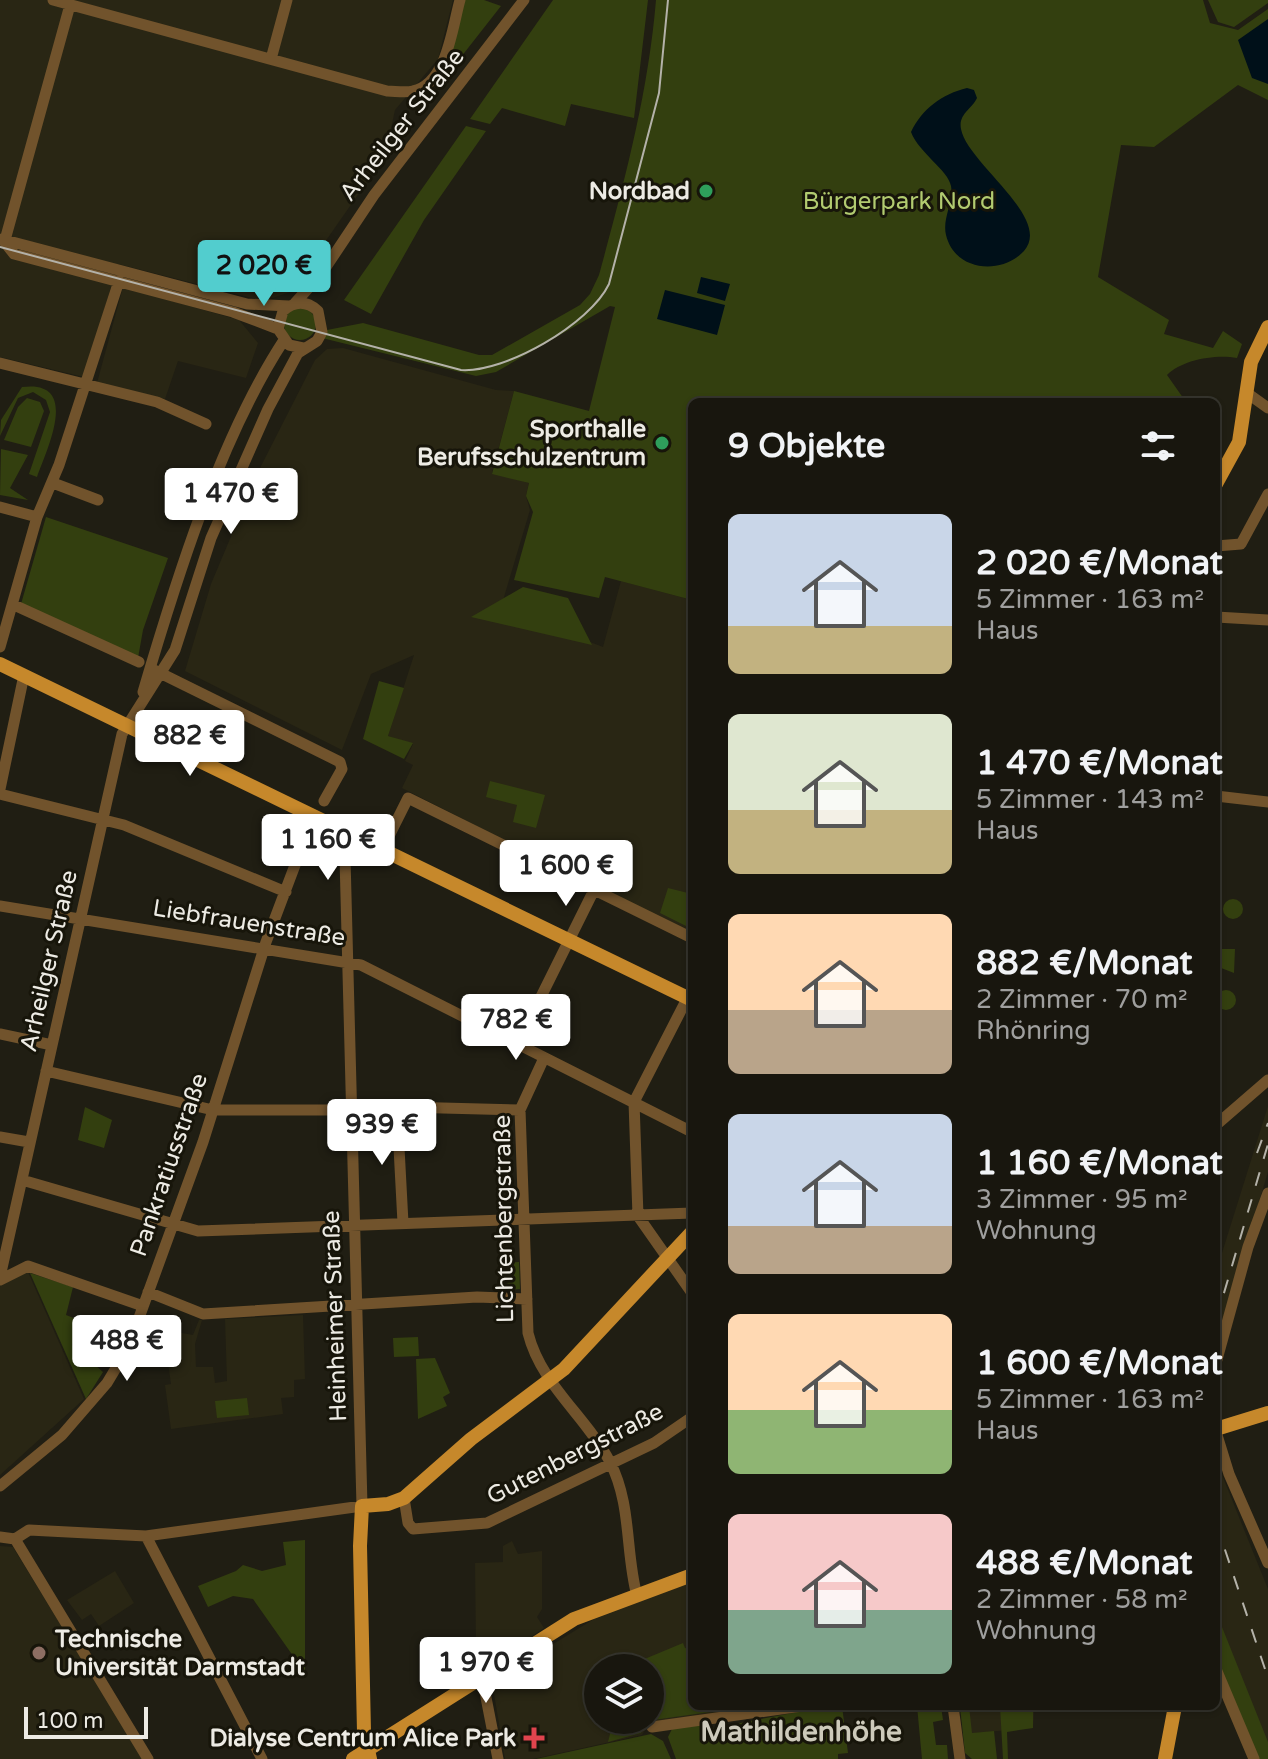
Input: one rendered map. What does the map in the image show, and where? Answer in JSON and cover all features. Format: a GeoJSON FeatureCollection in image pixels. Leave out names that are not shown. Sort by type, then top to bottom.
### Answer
{"type":"FeatureCollection","features":[{"type":"Feature","properties":{"kind":"main road"},"geometry":{"type":"LineString","coordinates":[[1220,477],[1239,442],[1255,351],[1268,327]]}},
{"type":"Feature","properties":{"kind":"main road"},"geometry":{"type":"LineString","coordinates":[[0,664],[571,942],[688,995]]}},
{"type":"Feature","properties":{"kind":"main road"},"geometry":{"type":"LineString","coordinates":[[270,796],[273,804],[324,829]]}},
{"type":"Feature","properties":{"kind":"main road"},"geometry":{"type":"LineString","coordinates":[[362,1506],[388,1504],[404,1498],[471,1439],[549,1381],[587,1348],[688,1229]]}},
{"type":"Feature","properties":{"kind":"main road"},"geometry":{"type":"LineString","coordinates":[[666,1257],[688,1236]]}},
{"type":"Feature","properties":{"kind":"main road"},"geometry":{"type":"LineString","coordinates":[[1220,1430],[1268,1413]]}},
{"type":"Feature","properties":{"kind":"main road","name":"Heinheimer Straße"},"geometry":{"type":"LineString","coordinates":[[362,1506],[360,1546],[369,1754]]}},
{"type":"Feature","properties":{"kind":"main road"},"geometry":{"type":"LineString","coordinates":[[353,1759],[387,1745],[587,1615],[688,1577]]}},
{"type":"Feature","properties":{"kind":"main road"},"geometry":{"type":"LineString","coordinates":[[1167,1755],[1174,1710]]}},
{"type":"Feature","properties":{"kind":"street"},"geometry":{"type":"LineString","coordinates":[[53,0],[387,91],[414,91],[434,78],[460,0]]}},
{"type":"Feature","properties":{"kind":"street"},"geometry":{"type":"LineString","coordinates":[[271,59],[287,0]]}},
{"type":"Feature","properties":{"kind":"street","name":"Arheilger Straße"},"geometry":{"type":"LineString","coordinates":[[278,329],[280,316],[318,278],[374,195],[519,1]]}},
{"type":"Feature","properties":{"kind":"street"},"geometry":{"type":"LineString","coordinates":[[70,5],[2,239],[6,247],[14,254],[233,312],[278,329],[284,340],[303,348]]}},
{"type":"Feature","properties":{"kind":"street"},"geometry":{"type":"LineString","coordinates":[[2,239],[247,304],[313,307]]}},
{"type":"Feature","properties":{"kind":"street","name":"Arheilger Straße"},"geometry":{"type":"LineString","coordinates":[[150,668],[175,650],[189,598],[230,493],[268,409],[303,348],[317,341],[322,332],[321,316],[313,307],[318,278]]}},
{"type":"Feature","properties":{"kind":"street"},"geometry":{"type":"LineString","coordinates":[[0,647],[37,517],[53,483],[119,281]]}},
{"type":"Feature","properties":{"kind":"street","name":"Arheilger Straße"},"geometry":{"type":"LineString","coordinates":[[0,1279],[78,919],[84,913],[103,819],[127,726],[139,704],[173,591],[215,485],[250,404],[284,340]]}},
{"type":"Feature","properties":{"kind":"street"},"geometry":{"type":"LineString","coordinates":[[0,363],[157,402],[206,424]]}},
{"type":"Feature","properties":{"kind":"street"},"geometry":{"type":"LineString","coordinates":[[1247,393],[1268,408]]}},
{"type":"Feature","properties":{"kind":"street"},"geometry":{"type":"LineString","coordinates":[[53,483],[98,500]]}},
{"type":"Feature","properties":{"kind":"street"},"geometry":{"type":"LineString","coordinates":[[1220,546],[1241,544],[1268,494]]}},
{"type":"Feature","properties":{"kind":"street"},"geometry":{"type":"LineString","coordinates":[[0,507],[37,517]]}},
{"type":"Feature","properties":{"kind":"street"},"geometry":{"type":"LineString","coordinates":[[14,605],[340,762],[342,768],[324,801]]}},
{"type":"Feature","properties":{"kind":"street"},"geometry":{"type":"LineString","coordinates":[[1220,617],[1268,620]]}},
{"type":"Feature","properties":{"kind":"street"},"geometry":{"type":"LineString","coordinates":[[24,675],[0,792],[103,819],[286,892]]}},
{"type":"Feature","properties":{"kind":"street"},"geometry":{"type":"LineString","coordinates":[[1220,796],[1268,802]]}},
{"type":"Feature","properties":{"kind":"street"},"geometry":{"type":"LineString","coordinates":[[382,850],[408,798],[688,936]]}},
{"type":"Feature","properties":{"kind":"street"},"geometry":{"type":"LineString","coordinates":[[324,829],[336,836],[345,852]]}},
{"type":"Feature","properties":{"kind":"street","name":"Pankratiusstraße"},"geometry":{"type":"LineString","coordinates":[[0,1486],[62,1435],[107,1383],[128,1348],[213,1110],[265,946],[306,836],[324,829]]}},
{"type":"Feature","properties":{"kind":"street","name":"Heinheimer Straße"},"geometry":{"type":"LineString","coordinates":[[348,834],[345,852],[351,1110],[359,1224],[356,1307],[362,1506]]}},
{"type":"Feature","properties":{"kind":"street"},"geometry":{"type":"LineString","coordinates":[[518,1043],[571,942],[595,888]]}},
{"type":"Feature","properties":{"kind":"street","name":"Liebfrauenstraße"},"geometry":{"type":"LineString","coordinates":[[0,906],[348,961],[688,1130]]}},
{"type":"Feature","properties":{"kind":"street"},"geometry":{"type":"LineString","coordinates":[[688,1002],[634,1102],[638,1216],[688,1287]]}},
{"type":"Feature","properties":{"kind":"street"},"geometry":{"type":"LineString","coordinates":[[0,1034],[52,1045]]}},
{"type":"Feature","properties":{"kind":"street","name":"Lichtenbergstraße"},"geometry":{"type":"LineString","coordinates":[[544,1058],[520,1110],[527,1299],[532,1347],[549,1381],[581,1417],[611,1463],[628,1519],[637,1596]]}},
{"type":"Feature","properties":{"kind":"street"},"geometry":{"type":"LineString","coordinates":[[46,1071],[213,1110],[397,1110],[404,1107],[520,1110]]}},
{"type":"Feature","properties":{"kind":"street"},"geometry":{"type":"LineString","coordinates":[[1220,1122],[1268,1080]]}},
{"type":"Feature","properties":{"kind":"street"},"geometry":{"type":"LineString","coordinates":[[397,1110],[403,1223]]}},
{"type":"Feature","properties":{"kind":"street"},"geometry":{"type":"LineString","coordinates":[[0,1137],[29,1142]]}},
{"type":"Feature","properties":{"kind":"street"},"geometry":{"type":"LineString","coordinates":[[22,1180],[198,1231],[688,1213]]}},
{"type":"Feature","properties":{"kind":"street"},"geometry":{"type":"LineString","coordinates":[[1220,1348],[1248,1247],[1268,1193]]}},
{"type":"Feature","properties":{"kind":"street"},"geometry":{"type":"LineString","coordinates":[[0,1279],[28,1266],[143,1306]]}},
{"type":"Feature","properties":{"kind":"street"},"geometry":{"type":"LineString","coordinates":[[148,1292],[203,1314],[356,1307],[477,1297],[527,1299]]}},
{"type":"Feature","properties":{"kind":"street","name":"Gutenbergstraße"},"geometry":{"type":"LineString","coordinates":[[404,1498],[408,1523],[413,1529],[472,1527],[487,1523],[654,1443],[688,1420]]}},
{"type":"Feature","properties":{"kind":"street"},"geometry":{"type":"LineString","coordinates":[[1220,1444],[1229,1474],[1268,1563]]}},
{"type":"Feature","properties":{"kind":"street"},"geometry":{"type":"LineString","coordinates":[[0,1537],[15,1539],[29,1530],[146,1536],[362,1506]]}},
{"type":"Feature","properties":{"kind":"street"},"geometry":{"type":"LineString","coordinates":[[146,1536],[262,1759]]}},
{"type":"Feature","properties":{"kind":"street"},"geometry":{"type":"LineString","coordinates":[[15,1539],[148,1759]]}},
{"type":"Feature","properties":{"kind":"street"},"geometry":{"type":"LineString","coordinates":[[1220,1678],[1254,1759]]}},
{"type":"Feature","properties":{"kind":"street"},"geometry":{"type":"LineString","coordinates":[[483,1680],[498,1759]]}},
{"type":"Feature","properties":{"kind":"street"},"geometry":{"type":"LineString","coordinates":[[664,1725],[773,1710]]}},
{"type":"Feature","properties":{"kind":"street"},"geometry":{"type":"LineString","coordinates":[[954,1710],[960,1759]]}},
{"type":"Feature","properties":{"kind":"shaded area"},"geometry":{"type":"Polygon","coordinates":[[[0,0],[453,0],[438,59],[395,110],[385,156],[290,292],[264,301],[118,264],[84,377],[0,357],[0,0]]]}},
{"type":"Feature","properties":{"kind":"shaded area"},"geometry":{"type":"Polygon","coordinates":[[[1268,19],[1268,84],[1252,78],[1238,40],[1268,19]]]}},
{"type":"Feature","properties":{"kind":"shaded area"},"geometry":{"type":"Polygon","coordinates":[[[967,88],[974,90],[977,98],[962,119],[961,129],[967,143],[1006,190],[1027,223],[1030,238],[1024,251],[1004,264],[980,266],[969,263],[951,247],[945,229],[951,198],[949,180],[911,132],[921,116],[934,104],[949,94],[967,88]]]}},
{"type":"Feature","properties":{"kind":"shaded area"},"geometry":{"type":"Polygon","coordinates":[[[701,277],[730,284],[725,301],[697,293],[701,277]]]}},
{"type":"Feature","properties":{"kind":"shaded area"},"geometry":{"type":"Polygon","coordinates":[[[123,287],[239,320],[258,343],[246,378],[178,361],[165,399],[97,383],[123,287]]]}},
{"type":"Feature","properties":{"kind":"shaded area"},"geometry":{"type":"Polygon","coordinates":[[[665,290],[725,305],[717,335],[657,319],[665,290]]]}},
{"type":"Feature","properties":{"kind":"shaded area"},"geometry":{"type":"Polygon","coordinates":[[[343,348],[496,390],[514,391],[492,473],[529,483],[526,496],[530,510],[501,607],[603,647],[621,581],[688,599],[688,933],[402,788],[413,765],[405,761],[413,744],[388,736],[414,655],[371,674],[342,750],[185,671],[211,584],[259,470],[315,360],[327,349],[343,348]]]}},
{"type":"Feature","properties":{"kind":"shaded area"},"geometry":{"type":"Polygon","coordinates":[[[1268,1106],[1268,1172],[1220,1332],[1220,1259],[1268,1106]]]}},
{"type":"Feature","properties":{"kind":"shaded area"},"geometry":{"type":"Polygon","coordinates":[[[28,1272],[84,1399],[0,1475],[0,1284],[28,1272]]]}},
{"type":"Feature","properties":{"kind":"shaded area"},"geometry":{"type":"Polygon","coordinates":[[[303,1315],[305,1379],[294,1380],[294,1397],[281,1398],[283,1414],[171,1429],[165,1385],[171,1384],[167,1356],[171,1331],[193,1335],[199,1320],[202,1320],[195,1344],[196,1367],[213,1367],[215,1383],[227,1381],[225,1319],[303,1315]]]}},
{"type":"Feature","properties":{"kind":"shaded area"},"geometry":{"type":"Polygon","coordinates":[[[1220,1470],[1268,1589],[1268,1748],[1220,1630],[1220,1470]]]}},
{"type":"Feature","properties":{"kind":"shaded area"},"geometry":{"type":"Polygon","coordinates":[[[512,1541],[518,1554],[542,1551],[542,1609],[537,1617],[544,1628],[502,1657],[492,1641],[476,1650],[475,1563],[503,1562],[503,1546],[512,1541]]]}},
{"type":"Feature","properties":{"kind":"shaded area","name":"Technische Universität Darmstadt"},"geometry":{"type":"Polygon","coordinates":[[[0,1546],[13,1547],[143,1759],[0,1759],[0,1546]]]}},
{"type":"Feature","properties":{"kind":"shaded area"},"geometry":{"type":"Polygon","coordinates":[[[115,1571],[134,1603],[99,1626],[91,1614],[82,1620],[67,1600],[115,1571]]]}},
{"type":"Feature","properties":{"kind":"shaded area"},"geometry":{"type":"Polygon","coordinates":[[[688,1584],[688,1710],[747,1710],[664,1723],[664,1654],[584,1654],[584,1734],[642,1735],[533,1759],[505,1759],[493,1688],[498,1678],[594,1619],[688,1584]]]}},
{"type":"Feature","properties":{"kind":"shaded area"},"geometry":{"type":"Polygon","coordinates":[[[960,1710],[1038,1710],[1034,1711],[1033,1728],[964,1734],[960,1710]]]}},
{"type":"Feature","properties":{"kind":"green space"},"geometry":{"type":"Polygon","coordinates":[[[465,0],[484,0],[501,6],[443,80],[465,0]]]}},
{"type":"Feature","properties":{"kind":"green space"},"geometry":{"type":"Polygon","coordinates":[[[553,0],[648,0],[634,118],[571,104],[565,126],[502,108],[490,124],[470,119],[553,0]]]}},
{"type":"Feature","properties":{"kind":"green space","name":"Bürgerpark Nord"},"geometry":{"type":"Polygon","coordinates":[[[656,0],[1203,0],[1210,23],[1238,30],[1268,9],[1268,100],[1238,85],[1154,147],[1121,145],[1098,277],[1169,320],[1164,334],[1213,348],[1223,331],[1242,344],[1237,358],[1199,359],[1173,370],[1167,375],[1183,398],[688,398],[688,599],[605,577],[599,598],[514,580],[533,512],[526,496],[529,483],[492,474],[514,391],[589,411],[615,307],[610,306],[496,372],[476,376],[322,338],[327,330],[363,323],[479,355],[492,355],[580,305],[590,294],[599,275],[626,173],[656,0]]]}},
{"type":"Feature","properties":{"kind":"green space"},"geometry":{"type":"Polygon","coordinates":[[[1208,0],[1268,0],[1268,3],[1234,27],[1218,22],[1208,0]]]}},
{"type":"Feature","properties":{"kind":"green space"},"geometry":{"type":"Polygon","coordinates":[[[466,126],[486,131],[424,220],[371,314],[344,300],[466,126]]]}},
{"type":"Feature","properties":{"kind":"green space"},"geometry":{"type":"Polygon","coordinates":[[[300,308],[311,313],[316,324],[311,335],[300,340],[289,335],[284,324],[289,313],[300,308]]]}},
{"type":"Feature","properties":{"kind":"green space"},"geometry":{"type":"Polygon","coordinates":[[[22,387],[40,388],[51,394],[55,405],[52,435],[37,477],[29,474],[50,412],[46,400],[33,392],[18,398],[0,436],[1,420],[22,387]]]}},
{"type":"Feature","properties":{"kind":"green space"},"geometry":{"type":"Polygon","coordinates":[[[27,398],[40,402],[44,411],[31,447],[4,440],[18,407],[27,398]]]}},
{"type":"Feature","properties":{"kind":"green space"},"geometry":{"type":"Polygon","coordinates":[[[1,449],[28,455],[10,488],[28,500],[0,495],[1,449]]]}},
{"type":"Feature","properties":{"kind":"green space"},"geometry":{"type":"Polygon","coordinates":[[[46,517],[168,558],[143,630],[138,658],[21,604],[46,517]]]}},
{"type":"Feature","properties":{"kind":"green space"},"geometry":{"type":"Polygon","coordinates":[[[523,587],[568,598],[592,645],[471,617],[523,587]]]}},
{"type":"Feature","properties":{"kind":"green space"},"geometry":{"type":"Polygon","coordinates":[[[379,681],[404,688],[388,736],[413,743],[404,759],[363,739],[379,681]]]}},
{"type":"Feature","properties":{"kind":"green space"},"geometry":{"type":"Polygon","coordinates":[[[490,781],[545,795],[536,828],[513,822],[517,805],[486,797],[490,781]]]}},
{"type":"Feature","properties":{"kind":"green space"},"geometry":{"type":"Polygon","coordinates":[[[668,888],[688,893],[688,927],[660,913],[668,888]]]}},
{"type":"Feature","properties":{"kind":"green space"},"geometry":{"type":"Polygon","coordinates":[[[1233,899],[1240,902],[1243,909],[1240,916],[1233,919],[1226,916],[1223,909],[1226,902],[1233,899]]]}},
{"type":"Feature","properties":{"kind":"green space"},"geometry":{"type":"Polygon","coordinates":[[[1220,949],[1235,949],[1234,973],[1220,968],[1220,949]]]}},
{"type":"Feature","properties":{"kind":"green space"},"geometry":{"type":"Polygon","coordinates":[[[1226,990],[1235,996],[1233,1007],[1226,1010],[1220,1008],[1220,992],[1226,990]]]}},
{"type":"Feature","properties":{"kind":"green space"},"geometry":{"type":"Polygon","coordinates":[[[85,1107],[112,1120],[104,1148],[78,1140],[85,1107]]]}},
{"type":"Feature","properties":{"kind":"green space"},"geometry":{"type":"Polygon","coordinates":[[[519,1262],[520,1289],[508,1290],[506,1263],[519,1262]]]}},
{"type":"Feature","properties":{"kind":"green space"},"geometry":{"type":"Polygon","coordinates":[[[30,1273],[73,1287],[66,1315],[84,1322],[72,1345],[103,1372],[86,1399],[30,1273]]]}},
{"type":"Feature","properties":{"kind":"green space"},"geometry":{"type":"Polygon","coordinates":[[[418,1337],[419,1356],[394,1357],[393,1338],[418,1337]]]}},
{"type":"Feature","properties":{"kind":"green space"},"geometry":{"type":"Polygon","coordinates":[[[435,1358],[450,1393],[443,1397],[447,1406],[418,1419],[416,1359],[435,1358]]]}},
{"type":"Feature","properties":{"kind":"green space"},"geometry":{"type":"Polygon","coordinates":[[[247,1398],[249,1415],[217,1418],[215,1401],[247,1398]]]}},
{"type":"Feature","properties":{"kind":"green space"},"geometry":{"type":"Polygon","coordinates":[[[305,1540],[303,1670],[253,1599],[233,1596],[208,1607],[198,1586],[236,1571],[243,1565],[262,1571],[286,1565],[283,1542],[305,1540]]]}},
{"type":"Feature","properties":{"kind":"green space"},"geometry":{"type":"Polygon","coordinates":[[[1220,1622],[1268,1742],[1268,1759],[1254,1759],[1220,1678],[1220,1622]]]}},
{"type":"Feature","properties":{"kind":"green space"},"geometry":{"type":"Polygon","coordinates":[[[683,1643],[688,1648],[688,1710],[710,1712],[664,1718],[664,1654],[657,1654],[683,1643]]]}},
{"type":"Feature","properties":{"kind":"green space"},"geometry":{"type":"Polygon","coordinates":[[[808,1710],[843,1710],[848,1753],[838,1754],[838,1759],[676,1759],[668,1737],[672,1729],[708,1722],[709,1729],[808,1710]]]}},
{"type":"Feature","properties":{"kind":"green space"},"geometry":{"type":"Polygon","coordinates":[[[917,1710],[942,1710],[943,1720],[933,1722],[936,1745],[947,1745],[948,1759],[922,1759],[917,1710]]]}},
{"type":"Feature","properties":{"kind":"green space"},"geometry":{"type":"Polygon","coordinates":[[[960,1710],[969,1710],[972,1733],[994,1731],[997,1759],[972,1759],[965,1753],[960,1710]]]}},
{"type":"Feature","properties":{"kind":"green space"},"geometry":{"type":"Polygon","coordinates":[[[1000,1710],[1033,1710],[1033,1728],[1007,1732],[1008,1759],[1003,1759],[1000,1710]]]}},
{"type":"Feature","properties":{"kind":"green space"},"geometry":{"type":"Polygon","coordinates":[[[610,1734],[637,1734],[608,1742],[610,1734]]]}},
{"type":"Feature","properties":{"kind":"green space"},"geometry":{"type":"Polygon","coordinates":[[[651,1734],[663,1741],[671,1759],[536,1759],[651,1734]]]}},
{"type":"Feature","properties":{"kind":"tram line"},"geometry":{"type":"LineString","coordinates":[[0,247],[461,370],[479,369],[522,355],[584,315],[609,284],[659,93],[668,0]]}},
{"type":"Feature","properties":{"kind":"railway"},"geometry":{"type":"LineString","coordinates":[[1257,1153],[1268,1123]]}},
{"type":"Feature","properties":{"kind":"railway"},"geometry":{"type":"LineString","coordinates":[[1220,1306],[1268,1144]]}},
{"type":"Feature","properties":{"kind":"railway"},"geometry":{"type":"LineString","coordinates":[[1220,1535],[1268,1678]]}},
{"type":"Feature","properties":{"kind":"place","name":"Nordbad"},"geometry":{"type":"Point","coordinates":[706,191]}},
{"type":"Feature","properties":{"kind":"place","name":"Sporthalle Berufsschulzentrum"},"geometry":{"type":"Point","coordinates":[662,443]}},
{"type":"Feature","properties":{"kind":"place","name":"Technische Universität Darmstadt"},"geometry":{"type":"Point","coordinates":[39,1653]}},
{"type":"Feature","properties":{"kind":"place","name":"Dialyse Centrum Alice Park"},"geometry":{"type":"Point","coordinates":[534,1738]}},
{"type":"Feature","properties":{"kind":"district","name":"Mathildenhöhe"},"geometry":{"type":"Point","coordinates":[801,1732]}}]}
